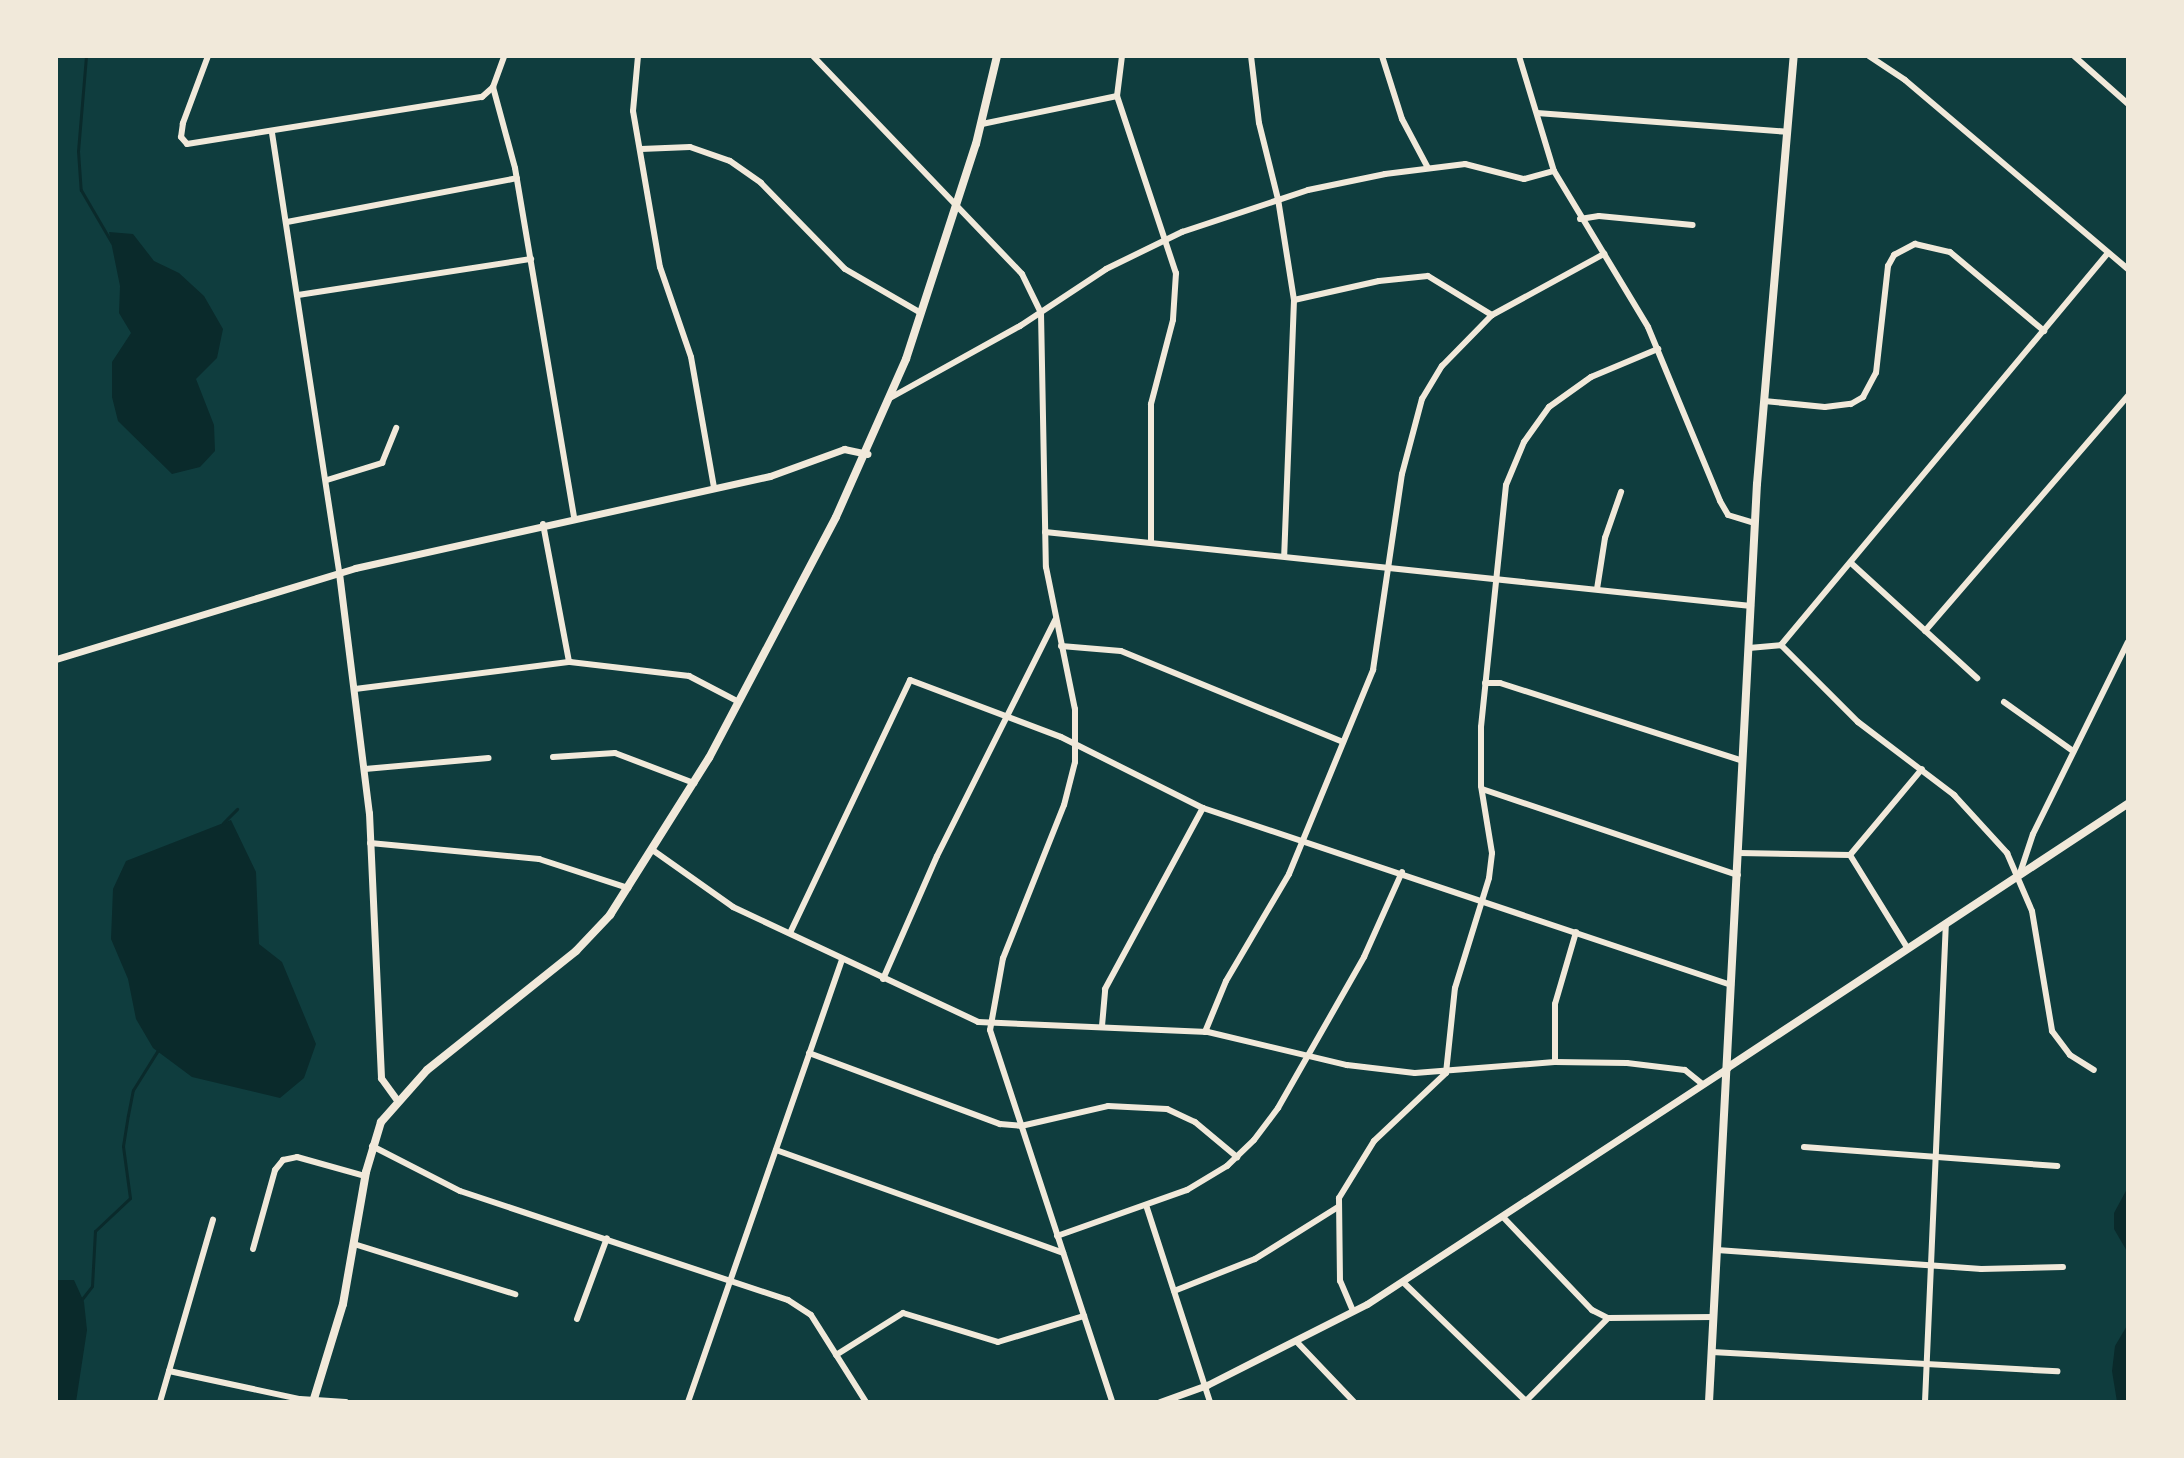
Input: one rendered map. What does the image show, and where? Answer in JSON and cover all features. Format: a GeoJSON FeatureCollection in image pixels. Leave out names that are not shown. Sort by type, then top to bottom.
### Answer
{"type":"FeatureCollection","features":[{"type":"Feature","properties":{"kind":"main road"},"geometry":{"type":"LineString","coordinates":[[313,1400],[343,1304],[372,1146],[397,1100],[464,1038],[586,942],[628,888],[654,851],[739,702],[867,454],[921,313],[957,207],[982,124],[997,56]]}},
{"type":"Feature","properties":{"kind":"main road"},"geometry":{"type":"LineString","coordinates":[[1709,1402],[1755,523],[1794,56]]}},
{"type":"Feature","properties":{"kind":"main road"},"geometry":{"type":"LineString","coordinates":[[1727,1068],[2128,804]]}},
{"type":"Feature","properties":{"kind":"street"},"geometry":{"type":"LineString","coordinates":[[208,56],[182,139],[210,143],[482,97],[493,87],[504,56]]}},
{"type":"Feature","properties":{"kind":"street"},"geometry":{"type":"LineString","coordinates":[[638,56],[631,92],[660,267],[691,357],[714,488]]}},
{"type":"Feature","properties":{"kind":"street"},"geometry":{"type":"LineString","coordinates":[[813,56],[1022,274],[1041,313],[1045,532],[1055,620],[1075,709],[1076,746],[1064,805],[1003,958],[990,1023],[1112,1402]]}},
{"type":"Feature","properties":{"kind":"street"},"geometry":{"type":"LineString","coordinates":[[1122,56],[1117,96],[1176,273],[1176,306],[1151,404],[1151,542]]}},
{"type":"Feature","properties":{"kind":"street"},"geometry":{"type":"LineString","coordinates":[[1251,56],[1260,130],[1278,199],[1294,300],[1284,556]]}},
{"type":"Feature","properties":{"kind":"street"},"geometry":{"type":"LineString","coordinates":[[1382,56],[1398,109],[1428,168]]}},
{"type":"Feature","properties":{"kind":"street"},"geometry":{"type":"LineString","coordinates":[[1519,56],[1554,171],[1658,349],[1720,501],[1728,515],[1755,523]]}},
{"type":"Feature","properties":{"kind":"street"},"geometry":{"type":"LineString","coordinates":[[1869,56],[1905,80],[2128,269]]}},
{"type":"Feature","properties":{"kind":"street"},"geometry":{"type":"LineString","coordinates":[[2074,56],[2128,104]]}},
{"type":"Feature","properties":{"kind":"street"},"geometry":{"type":"LineString","coordinates":[[493,87],[501,102],[517,178],[574,516]]}},
{"type":"Feature","properties":{"kind":"street"},"geometry":{"type":"LineString","coordinates":[[982,124],[1117,96]]}},
{"type":"Feature","properties":{"kind":"street"},"geometry":{"type":"LineString","coordinates":[[1537,113],[1787,132]]}},
{"type":"Feature","properties":{"kind":"street"},"geometry":{"type":"LineString","coordinates":[[272,133],[327,480],[365,769],[381,1078],[397,1100]]}},
{"type":"Feature","properties":{"kind":"street"},"geometry":{"type":"LineString","coordinates":[[641,149],[690,147],[730,161],[761,183],[845,269],[921,313]]}},
{"type":"Feature","properties":{"kind":"street"},"geometry":{"type":"LineString","coordinates":[[890,398],[1041,313],[1164,238],[1278,199],[1428,168],[1465,164],[1524,179],[1554,171]]}},
{"type":"Feature","properties":{"kind":"street"},"geometry":{"type":"LineString","coordinates":[[287,222],[517,178]]}},
{"type":"Feature","properties":{"kind":"street"},"geometry":{"type":"LineString","coordinates":[[1580,219],[1599,216],[1693,225]]}},
{"type":"Feature","properties":{"kind":"street"},"geometry":{"type":"LineString","coordinates":[[1764,401],[1825,407],[1851,404],[1863,397],[1876,373],[1888,266],[1894,255],[1915,244],[1950,252],[2044,331]]}},
{"type":"Feature","properties":{"kind":"street"},"geometry":{"type":"LineString","coordinates":[[1749,648],[1781,645],[2108,253]]}},
{"type":"Feature","properties":{"kind":"street"},"geometry":{"type":"LineString","coordinates":[[1205,1032],[1304,839],[1373,670],[1402,474],[1422,399],[1442,366],[1492,315],[1604,254]]}},
{"type":"Feature","properties":{"kind":"street"},"geometry":{"type":"LineString","coordinates":[[298,295],[531,259]]}},
{"type":"Feature","properties":{"kind":"street"},"geometry":{"type":"LineString","coordinates":[[1294,300],[1379,281],[1428,276],[1492,315]]}},
{"type":"Feature","properties":{"kind":"street"},"geometry":{"type":"LineString","coordinates":[[1174,1291],[1255,1259],[1338,1207],[1374,1141],[1446,1073],[1455,988],[1482,901],[1492,853],[1482,789],[1485,683],[1506,485],[1531,429],[1568,391],[1658,349]]}},
{"type":"Feature","properties":{"kind":"street"},"geometry":{"type":"LineString","coordinates":[[1925,631],[2128,396]]}},
{"type":"Feature","properties":{"kind":"street"},"geometry":{"type":"LineString","coordinates":[[327,480],[382,463],[396,428]]}},
{"type":"Feature","properties":{"kind":"street"},"geometry":{"type":"LineString","coordinates":[[56,659],[339,573],[574,516],[788,471],[844,449],[867,454]]}},
{"type":"Feature","properties":{"kind":"street"},"geometry":{"type":"LineString","coordinates":[[1597,589],[1605,538],[1621,492]]}},
{"type":"Feature","properties":{"kind":"street"},"geometry":{"type":"LineString","coordinates":[[543,524],[569,662]]}},
{"type":"Feature","properties":{"kind":"street"},"geometry":{"type":"LineString","coordinates":[[1045,532],[1751,606]]}},
{"type":"Feature","properties":{"kind":"street"},"geometry":{"type":"LineString","coordinates":[[1851,563],[1977,678]]}},
{"type":"Feature","properties":{"kind":"street"},"geometry":{"type":"LineString","coordinates":[[883,979],[1005,717],[1055,620]]}},
{"type":"Feature","properties":{"kind":"street"},"geometry":{"type":"LineString","coordinates":[[2019,876],[2073,751],[2128,642]]}},
{"type":"Feature","properties":{"kind":"street"},"geometry":{"type":"LineString","coordinates":[[1781,645],[1858,722],[1922,769],[1981,821],[2019,876],[2038,938],[2052,1031],[2070,1055],[2094,1070]]}},
{"type":"Feature","properties":{"kind":"street"},"geometry":{"type":"LineString","coordinates":[[1061,646],[1121,651],[1343,742]]}},
{"type":"Feature","properties":{"kind":"street"},"geometry":{"type":"LineString","coordinates":[[355,689],[569,662],[689,676],[739,702]]}},
{"type":"Feature","properties":{"kind":"street"},"geometry":{"type":"LineString","coordinates":[[790,933],[910,680],[1076,746],[1203,808],[1304,839],[1731,985]]}},
{"type":"Feature","properties":{"kind":"street"},"geometry":{"type":"LineString","coordinates":[[1485,683],[1500,683],[1743,761]]}},
{"type":"Feature","properties":{"kind":"street"},"geometry":{"type":"LineString","coordinates":[[2004,702],[2073,751]]}},
{"type":"Feature","properties":{"kind":"street"},"geometry":{"type":"LineString","coordinates":[[553,757],[615,753],[694,783]]}},
{"type":"Feature","properties":{"kind":"street"},"geometry":{"type":"LineString","coordinates":[[365,769],[489,758]]}},
{"type":"Feature","properties":{"kind":"street"},"geometry":{"type":"LineString","coordinates":[[1850,855],[1922,769]]}},
{"type":"Feature","properties":{"kind":"street"},"geometry":{"type":"LineString","coordinates":[[1482,789],[1738,875]]}},
{"type":"Feature","properties":{"kind":"street"},"geometry":{"type":"LineString","coordinates":[[1102,1026],[1105,989],[1203,808]]}},
{"type":"Feature","properties":{"kind":"street"},"geometry":{"type":"LineString","coordinates":[[370,843],[539,859],[628,888]]}},
{"type":"Feature","properties":{"kind":"street"},"geometry":{"type":"LineString","coordinates":[[654,851],[733,907],[968,1018],[990,1023],[1205,1032],[1369,1069],[1446,1073],[1555,1062],[1685,1070],[1702,1084]]}},
{"type":"Feature","properties":{"kind":"street"},"geometry":{"type":"LineString","coordinates":[[1739,853],[1850,855]]}},
{"type":"Feature","properties":{"kind":"street"},"geometry":{"type":"LineString","coordinates":[[1850,855],[1908,949]]}},
{"type":"Feature","properties":{"kind":"street"},"geometry":{"type":"LineString","coordinates":[[1057,1236],[1187,1190],[1237,1157],[1272,1118],[1369,948],[1402,872]]}},
{"type":"Feature","properties":{"kind":"street"},"geometry":{"type":"LineString","coordinates":[[1925,1402],[1924,1364],[1946,924]]}},
{"type":"Feature","properties":{"kind":"street"},"geometry":{"type":"LineString","coordinates":[[1555,1062],[1555,1004],[1576,932]]}},
{"type":"Feature","properties":{"kind":"street"},"geometry":{"type":"LineString","coordinates":[[688,1402],[842,959]]}},
{"type":"Feature","properties":{"kind":"street"},"geometry":{"type":"LineString","coordinates":[[809,1053],[1000,1124],[1021,1126],[1108,1106],[1148,1106],[1183,1115],[1237,1157]]}},
{"type":"Feature","properties":{"kind":"street"},"geometry":{"type":"LineString","coordinates":[[1160,1402],[1207,1385],[1296,1341],[1403,1282],[1727,1068]]}},
{"type":"Feature","properties":{"kind":"street"},"geometry":{"type":"LineString","coordinates":[[372,1146],[460,1191],[729,1279],[804,1308],[866,1402]]}},
{"type":"Feature","properties":{"kind":"street"},"geometry":{"type":"LineString","coordinates":[[1804,1147],[2057,1166]]}},
{"type":"Feature","properties":{"kind":"street"},"geometry":{"type":"LineString","coordinates":[[776,1150],[1063,1253]]}},
{"type":"Feature","properties":{"kind":"street"},"geometry":{"type":"LineString","coordinates":[[253,1249],[275,1170],[283,1160],[297,1157],[365,1176]]}},
{"type":"Feature","properties":{"kind":"street"},"geometry":{"type":"LineString","coordinates":[[1146,1205],[1210,1402]]}},
{"type":"Feature","properties":{"kind":"street"},"geometry":{"type":"LineString","coordinates":[[1338,1207],[1340,1281],[1353,1311]]}},
{"type":"Feature","properties":{"kind":"street"},"geometry":{"type":"LineString","coordinates":[[1503,1217],[1592,1310],[1608,1318],[1713,1317]]}},
{"type":"Feature","properties":{"kind":"street"},"geometry":{"type":"LineString","coordinates":[[160,1402],[213,1220]]}},
{"type":"Feature","properties":{"kind":"street"},"geometry":{"type":"LineString","coordinates":[[577,1319],[607,1238]]}},
{"type":"Feature","properties":{"kind":"street"},"geometry":{"type":"LineString","coordinates":[[354,1244],[515,1294]]}},
{"type":"Feature","properties":{"kind":"street"},"geometry":{"type":"LineString","coordinates":[[1717,1250],[2005,1270],[2063,1267]]}},
{"type":"Feature","properties":{"kind":"street"},"geometry":{"type":"LineString","coordinates":[[1403,1282],[1526,1402],[1608,1318]]}},
{"type":"Feature","properties":{"kind":"street"},"geometry":{"type":"LineString","coordinates":[[836,1355],[903,1313],[998,1342],[1084,1316]]}},
{"type":"Feature","properties":{"kind":"street"},"geometry":{"type":"LineString","coordinates":[[1296,1341],[1354,1402]]}},
{"type":"Feature","properties":{"kind":"street"},"geometry":{"type":"LineString","coordinates":[[1712,1352],[2057,1371]]}},
{"type":"Feature","properties":{"kind":"street"},"geometry":{"type":"LineString","coordinates":[[169,1371],[313,1400],[346,1402]]}},
{"type":"Feature","properties":{"kind":"water"},"geometry":{"type":"Polygon","coordinates":[[[109,232],[133,234],[154,261],[179,273],[204,296],[223,329],[217,358],[196,379],[214,425],[215,451],[200,467],[172,474],[118,421],[112,397],[112,362],[131,333],[119,313],[120,286],[109,232]]]}},
{"type":"Feature","properties":{"kind":"water"},"geometry":{"type":"Polygon","coordinates":[[[231,820],[256,872],[259,944],[282,962],[316,1044],[304,1078],[280,1098],[192,1077],[153,1048],[136,1019],[128,979],[111,939],[113,889],[126,861],[231,820]]]}},
{"type":"Feature","properties":{"kind":"water"},"geometry":{"type":"Polygon","coordinates":[[[2128,1187],[2128,1253],[2114,1229],[2114,1213],[2128,1187]]]}},
{"type":"Feature","properties":{"kind":"water"},"geometry":{"type":"Polygon","coordinates":[[[56,1280],[74,1280],[84,1302],[87,1330],[76,1402],[56,1402],[56,1280]]]}},
{"type":"Feature","properties":{"kind":"water"},"geometry":{"type":"Polygon","coordinates":[[[2128,1324],[2128,1402],[2117,1402],[2112,1371],[2115,1346],[2128,1324]]]}},
{"type":"Feature","properties":{"kind":"waterway"},"geometry":{"type":"LineString","coordinates":[[86,56],[78,151],[81,190],[112,243]]}},
{"type":"Feature","properties":{"kind":"waterway"},"geometry":{"type":"LineString","coordinates":[[223,823],[237,809]]}},
{"type":"Feature","properties":{"kind":"waterway"},"geometry":{"type":"LineString","coordinates":[[82,1299],[92,1286],[95,1231],[130,1198],[123,1146],[128,1115],[133,1090],[158,1050]]}}]}
